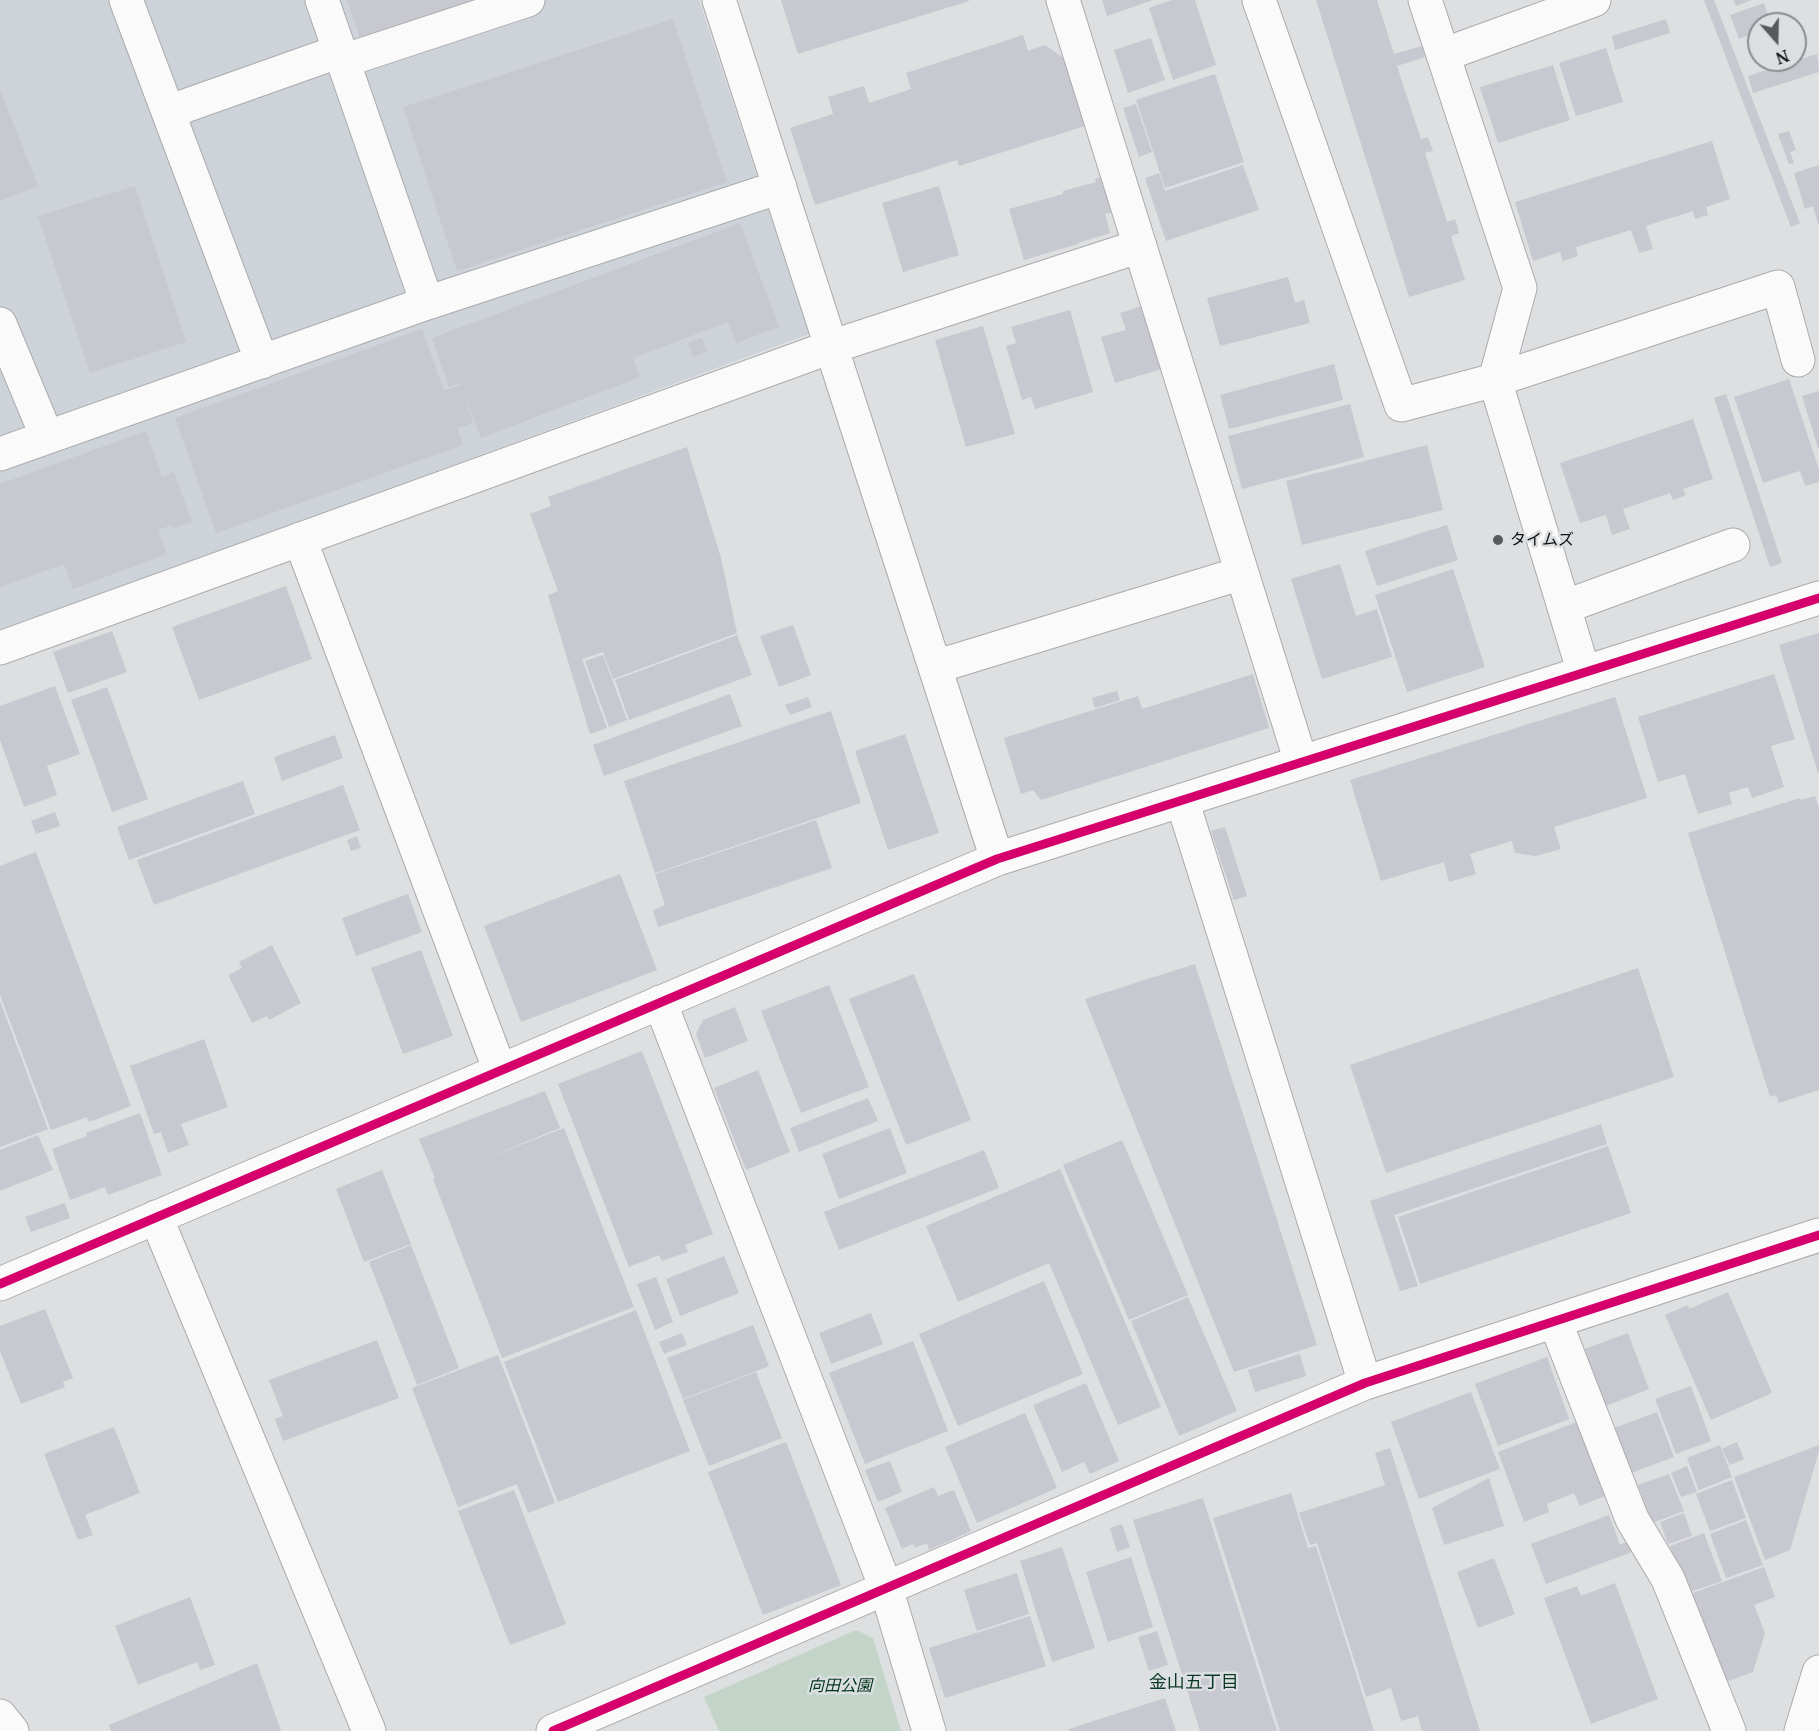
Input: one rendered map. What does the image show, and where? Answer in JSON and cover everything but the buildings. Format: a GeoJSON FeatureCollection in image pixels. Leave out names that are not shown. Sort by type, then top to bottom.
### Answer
{"type":"FeatureCollection","features":[{"type":"Feature","properties":{"kind":"street"},"geometry":{"type":"LineString","coordinates":[[126,0],[262,362]]}},
{"type":"Feature","properties":{"kind":"street"},"geometry":{"type":"LineString","coordinates":[[322,0],[427,303]]}},
{"type":"Feature","properties":{"kind":"street"},"geometry":{"type":"LineString","coordinates":[[168,112],[528,0]]}},
{"type":"Feature","properties":{"kind":"street"},"geometry":{"type":"LineString","coordinates":[[719,0],[997,858]]}},
{"type":"Feature","properties":{"kind":"street"},"geometry":{"type":"LineString","coordinates":[[1063,0],[1301,762]]}},
{"type":"Feature","properties":{"kind":"street"},"geometry":{"type":"LineString","coordinates":[[1259,0],[1401,405],[1495,380],[1778,287],[1798,360]]}},
{"type":"Feature","properties":{"kind":"street"},"geometry":{"type":"LineString","coordinates":[[1425,0],[1520,288],[1495,380],[1584,673]]}},
{"type":"Feature","properties":{"kind":"street"},"geometry":{"type":"LineString","coordinates":[[1443,56],[1594,0]]}},
{"type":"Feature","properties":{"kind":"street"},"geometry":{"type":"LineString","coordinates":[[0,454],[427,303],[780,187]]}},
{"type":"Feature","properties":{"kind":"street"},"geometry":{"type":"LineString","coordinates":[[0,648],[831,347],[1140,246]]}},
{"type":"Feature","properties":{"kind":"street"},"geometry":{"type":"LineString","coordinates":[[0,324],[47,437]]}},
{"type":"Feature","properties":{"kind":"street"},"geometry":{"type":"LineString","coordinates":[[300,539],[500,1071]]}},
{"type":"Feature","properties":{"kind":"street"},"geometry":{"type":"LineString","coordinates":[[1564,607],[1733,545]]}},
{"type":"Feature","properties":{"kind":"street"},"geometry":{"type":"LineString","coordinates":[[935,667],[1242,573]]}},
{"type":"Feature","properties":{"kind":"street"},"geometry":{"type":"LineString","coordinates":[[0,1284],[997,858],[1819,598]]}},
{"type":"Feature","properties":{"kind":"street"},"geometry":{"type":"LineString","coordinates":[[1182,800],[1365,1383]]}},
{"type":"Feature","properties":{"kind":"street"},"geometry":{"type":"LineString","coordinates":[[660,1002],[886,1588],[929,1731]]}},
{"type":"Feature","properties":{"kind":"street"},"geometry":{"type":"LineString","coordinates":[[156,1217],[369,1731]]}},
{"type":"Feature","properties":{"kind":"street"},"geometry":{"type":"LineString","coordinates":[[553,1731],[1365,1383],[1819,1235]]}},
{"type":"Feature","properties":{"kind":"street"},"geometry":{"type":"LineString","coordinates":[[1555,1321],[1632,1518],[1668,1579],[1729,1731]]}},
{"type":"Feature","properties":{"kind":"street"},"geometry":{"type":"LineString","coordinates":[[1801,1731],[1819,1672]]}},
{"type":"Feature","properties":{"kind":"street"},"geometry":{"type":"LineString","coordinates":[[0,1716],[12,1731]]}},
{"type":"Feature","properties":{"kind":"shaded area"},"geometry":{"type":"Polygon","coordinates":[[[0,0],[699,0],[809,334],[0,632],[0,0]]]}},
{"type":"Feature","properties":{"kind":"green space","name":"向田公園"},"geometry":{"type":"Polygon","coordinates":[[[856,1630],[873,1638],[901,1731],[719,1731],[704,1697],[856,1630]]]}},
{"type":"Feature","properties":{"kind":"cycle path"},"geometry":{"type":"LineString","coordinates":[[0,1284],[997,859],[1819,598]]}},
{"type":"Feature","properties":{"kind":"cycle path"},"geometry":{"type":"LineString","coordinates":[[553,1731],[1365,1383],[1819,1235]]}},
{"type":"Feature","properties":{"kind":"place","name":"タイムズ"},"geometry":{"type":"Point","coordinates":[1498,540]}},
{"type":"Feature","properties":{"kind":"district","name":"金山五丁目"},"geometry":{"type":"Point","coordinates":[1194,1683]}}]}
